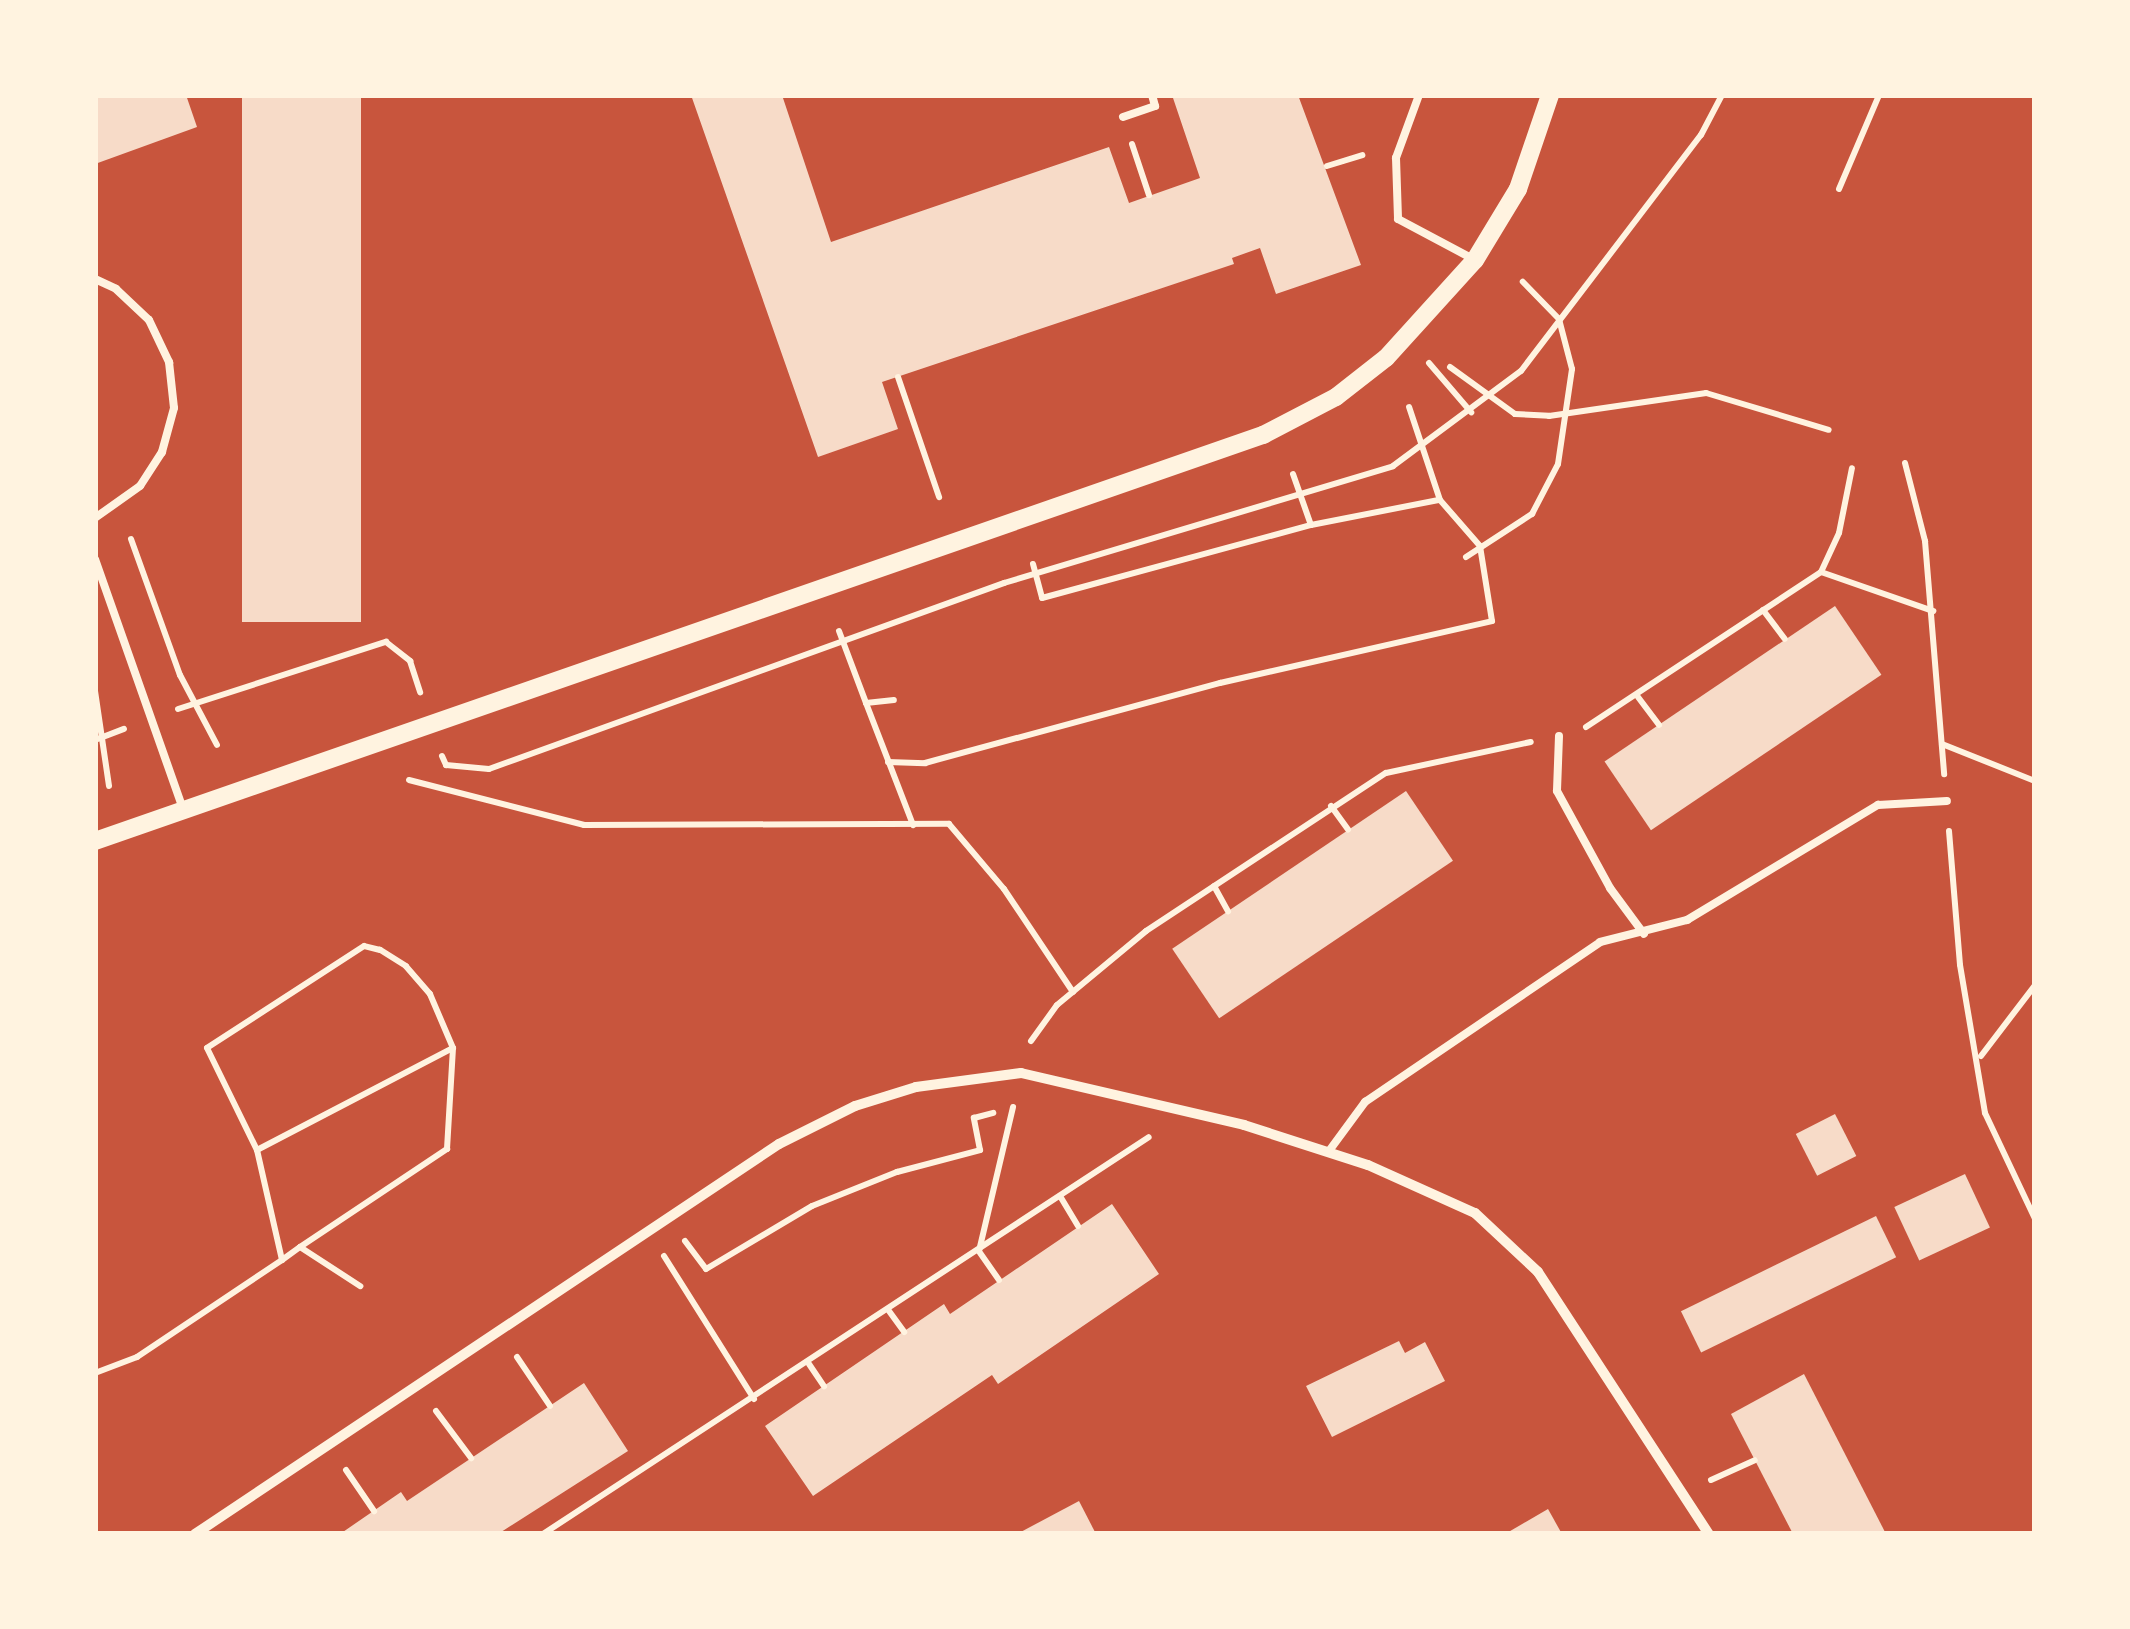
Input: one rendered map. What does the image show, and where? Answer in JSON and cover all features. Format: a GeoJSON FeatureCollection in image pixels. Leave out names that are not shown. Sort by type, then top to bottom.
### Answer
{"type":"FeatureCollection","features":[{"type":"Feature","properties":{"kind":"street"},"geometry":{"type":"LineString","coordinates":[[95,842],[1263,435],[1336,397],[1386,358],[1476,260],[1518,189],[1550,95]]}},
{"type":"Feature","properties":{"kind":"street"},"geometry":{"type":"LineString","coordinates":[[195,1534],[780,1144],[855,1106],[916,1087],[1022,1073],[1188,1112],[1329,1151],[1443,1196],[1510,1241],[1709,1534]]}},
{"type":"Feature","properties":{"kind":"lane"},"geometry":{"type":"LineString","coordinates":[[1122,117],[1156,106],[1152,95]]}},
{"type":"Feature","properties":{"kind":"lane"},"geometry":{"type":"LineString","coordinates":[[1418,95],[1396,158],[1398,219],[1476,260]]}},
{"type":"Feature","properties":{"kind":"lane"},"geometry":{"type":"LineString","coordinates":[[95,279],[116,288],[148,320],[169,362],[174,408],[162,452],[140,486],[95,518]]}},
{"type":"Feature","properties":{"kind":"lane"},"geometry":{"type":"LineString","coordinates":[[95,558],[184,813]]}},
{"type":"Feature","properties":{"kind":"lane"},"geometry":{"type":"LineString","coordinates":[[1560,736],[1557,791],[1610,888],[1644,934]]}},
{"type":"Feature","properties":{"kind":"lane"},"geometry":{"type":"LineString","coordinates":[[1329,1151],[1365,1102],[1600,942],[1688,920],[1853,815],[1878,805],[1947,802]]}},
{"type":"Feature","properties":{"kind":"path"},"geometry":{"type":"LineString","coordinates":[[1839,189],[1880,95]]}},
{"type":"Feature","properties":{"kind":"path"},"geometry":{"type":"LineString","coordinates":[[1122,117],[1149,195]]}},
{"type":"Feature","properties":{"kind":"path"},"geometry":{"type":"LineString","coordinates":[[1328,166],[1362,155]]}},
{"type":"Feature","properties":{"kind":"path"},"geometry":{"type":"LineString","coordinates":[[1466,557],[1508,534],[1541,502],[1558,464],[1572,369],[1567,342],[1559,319],[1523,282]]}},
{"type":"Feature","properties":{"kind":"path"},"geometry":{"type":"LineString","coordinates":[[1450,367],[1507,411],[1549,416],[1564,410],[1706,393],[1828,430]]}},
{"type":"Feature","properties":{"kind":"path"},"geometry":{"type":"LineString","coordinates":[[898,377],[939,497]]}},
{"type":"Feature","properties":{"kind":"path"},"geometry":{"type":"LineString","coordinates":[[1439,377],[1470,412]]}},
{"type":"Feature","properties":{"kind":"path"},"geometry":{"type":"LineString","coordinates":[[888,762],[925,762],[1220,683],[1492,620],[1480,546],[1440,500],[1409,407]]}},
{"type":"Feature","properties":{"kind":"path"},"geometry":{"type":"LineString","coordinates":[[1905,463],[1925,540],[1933,611],[1960,965],[1980,1056],[1986,1113],[2035,1219]]}},
{"type":"Feature","properties":{"kind":"path"},"geometry":{"type":"LineString","coordinates":[[999,1280],[979,1251],[1022,1073],[1032,1035],[1073,992],[1146,931],[1386,772],[1560,736],[1638,697],[1821,572],[1839,533],[1852,468]]}},
{"type":"Feature","properties":{"kind":"path"},"geometry":{"type":"LineString","coordinates":[[1293,474],[1311,525]]}},
{"type":"Feature","properties":{"kind":"path"},"geometry":{"type":"LineString","coordinates":[[1032,564],[1042,598],[1311,525],[1440,500]]}},
{"type":"Feature","properties":{"kind":"path"},"geometry":{"type":"LineString","coordinates":[[131,539],[195,704],[217,745]]}},
{"type":"Feature","properties":{"kind":"path"},"geometry":{"type":"LineString","coordinates":[[1821,572],[1933,611]]}},
{"type":"Feature","properties":{"kind":"path"},"geometry":{"type":"LineString","coordinates":[[1763,610],[1785,640]]}},
{"type":"Feature","properties":{"kind":"path"},"geometry":{"type":"LineString","coordinates":[[839,631],[912,825]]}},
{"type":"Feature","properties":{"kind":"path"},"geometry":{"type":"LineString","coordinates":[[172,711],[386,642],[410,661],[418,689]]}},
{"type":"Feature","properties":{"kind":"path"},"geometry":{"type":"LineString","coordinates":[[95,691],[105,737],[109,786]]}},
{"type":"Feature","properties":{"kind":"path"},"geometry":{"type":"LineString","coordinates":[[1638,697],[1659,726]]}},
{"type":"Feature","properties":{"kind":"path"},"geometry":{"type":"LineString","coordinates":[[866,703],[894,700]]}},
{"type":"Feature","properties":{"kind":"path"},"geometry":{"type":"LineString","coordinates":[[95,740],[128,728]]}},
{"type":"Feature","properties":{"kind":"path"},"geometry":{"type":"LineString","coordinates":[[1942,744],[2035,781]]}},
{"type":"Feature","properties":{"kind":"path"},"geometry":{"type":"LineString","coordinates":[[408,780],[584,825],[950,824],[1004,889],[1073,992]]}},
{"type":"Feature","properties":{"kind":"path"},"geometry":{"type":"LineString","coordinates":[[1331,806],[1348,829]]}},
{"type":"Feature","properties":{"kind":"path"},"geometry":{"type":"LineString","coordinates":[[1214,886],[1228,910]]}},
{"type":"Feature","properties":{"kind":"path"},"geometry":{"type":"LineString","coordinates":[[95,1373],[137,1356],[282,1260],[447,1149],[453,1048],[430,994],[406,966],[364,946],[207,1048],[257,1150],[282,1260]]}},
{"type":"Feature","properties":{"kind":"path"},"geometry":{"type":"LineString","coordinates":[[1980,1056],[2035,985]]}},
{"type":"Feature","properties":{"kind":"path"},"geometry":{"type":"LineString","coordinates":[[257,1150],[453,1048]]}},
{"type":"Feature","properties":{"kind":"path"},"geometry":{"type":"LineString","coordinates":[[543,1534],[809,1364],[1188,1112]]}},
{"type":"Feature","properties":{"kind":"path"},"geometry":{"type":"LineString","coordinates":[[681,1236],[706,1269],[812,1206],[896,1172],[980,1150],[974,1118]]}},
{"type":"Feature","properties":{"kind":"path"},"geometry":{"type":"LineString","coordinates":[[1060,1196],[1078,1226]]}},
{"type":"Feature","properties":{"kind":"path"},"geometry":{"type":"LineString","coordinates":[[648,1232],[754,1398]]}},
{"type":"Feature","properties":{"kind":"path"},"geometry":{"type":"LineString","coordinates":[[300,1247],[360,1286]]}},
{"type":"Feature","properties":{"kind":"path"},"geometry":{"type":"LineString","coordinates":[[889,1311],[904,1332]]}},
{"type":"Feature","properties":{"kind":"path"},"geometry":{"type":"LineString","coordinates":[[500,1331],[550,1406]]}},
{"type":"Feature","properties":{"kind":"path"},"geometry":{"type":"LineString","coordinates":[[809,1364],[824,1386]]}},
{"type":"Feature","properties":{"kind":"path"},"geometry":{"type":"LineString","coordinates":[[419,1387],[471,1458]]}},
{"type":"Feature","properties":{"kind":"path"},"geometry":{"type":"LineString","coordinates":[[328,1445],[374,1510]]}},
{"type":"Feature","properties":{"kind":"path"},"geometry":{"type":"LineString","coordinates":[[1683,1493],[1755,1460]]}},
{"type":"Feature","properties":{"kind":"building"},"geometry":{"type":"Polygon","coordinates":[[[95,95],[186,95],[197,127],[95,164],[95,95]]]}},
{"type":"Feature","properties":{"kind":"building"},"geometry":{"type":"Polygon","coordinates":[[[242,95],[361,95],[361,622],[242,622],[242,95]]]}},
{"type":"Feature","properties":{"kind":"building"},"geometry":{"type":"Polygon","coordinates":[[[691,95],[782,95],[831,242],[1109,147],[1129,203],[1200,178],[1172,95],[1298,95],[1361,265],[1276,294],[1260,248],[1232,258],[1234,264],[882,382],[898,429],[818,457],[691,95]]]}},
{"type":"Feature","properties":{"kind":"building"},"geometry":{"type":"Polygon","coordinates":[[[1835,606],[1881,675],[1651,830],[1605,761],[1835,606]]]}},
{"type":"Feature","properties":{"kind":"building"},"geometry":{"type":"Polygon","coordinates":[[[1406,791],[1453,861],[1219,1018],[1172,949],[1406,791]]]}},
{"type":"Feature","properties":{"kind":"building"},"geometry":{"type":"Polygon","coordinates":[[[1835,1114],[1856,1156],[1817,1176],[1796,1134],[1835,1114]]]}},
{"type":"Feature","properties":{"kind":"building"},"geometry":{"type":"Polygon","coordinates":[[[1965,1174],[1990,1227],[1919,1260],[1894,1207],[1965,1174]]]}},
{"type":"Feature","properties":{"kind":"building"},"geometry":{"type":"Polygon","coordinates":[[[1112,1204],[1159,1274],[998,1384],[992,1375],[813,1496],[765,1426],[944,1304],[950,1314],[1112,1204]]]}},
{"type":"Feature","properties":{"kind":"building"},"geometry":{"type":"Polygon","coordinates":[[[1876,1216],[1896,1257],[1701,1352],[1681,1311],[1876,1216]]]}},
{"type":"Feature","properties":{"kind":"building"},"geometry":{"type":"Polygon","coordinates":[[[1399,1341],[1405,1353],[1425,1342],[1445,1381],[1332,1437],[1306,1386],[1399,1341]]]}},
{"type":"Feature","properties":{"kind":"building"},"geometry":{"type":"Polygon","coordinates":[[[1804,1374],[1886,1534],[1793,1534],[1731,1414],[1804,1374]]]}},
{"type":"Feature","properties":{"kind":"building"},"geometry":{"type":"Polygon","coordinates":[[[584,1383],[628,1451],[498,1534],[340,1534],[401,1492],[407,1501],[584,1383]]]}},
{"type":"Feature","properties":{"kind":"building"},"geometry":{"type":"Polygon","coordinates":[[[1079,1501],[1096,1534],[1017,1534],[1079,1501]]]}},
{"type":"Feature","properties":{"kind":"building"},"geometry":{"type":"Polygon","coordinates":[[[1548,1509],[1562,1534],[1505,1534],[1548,1509]]]}}]}
